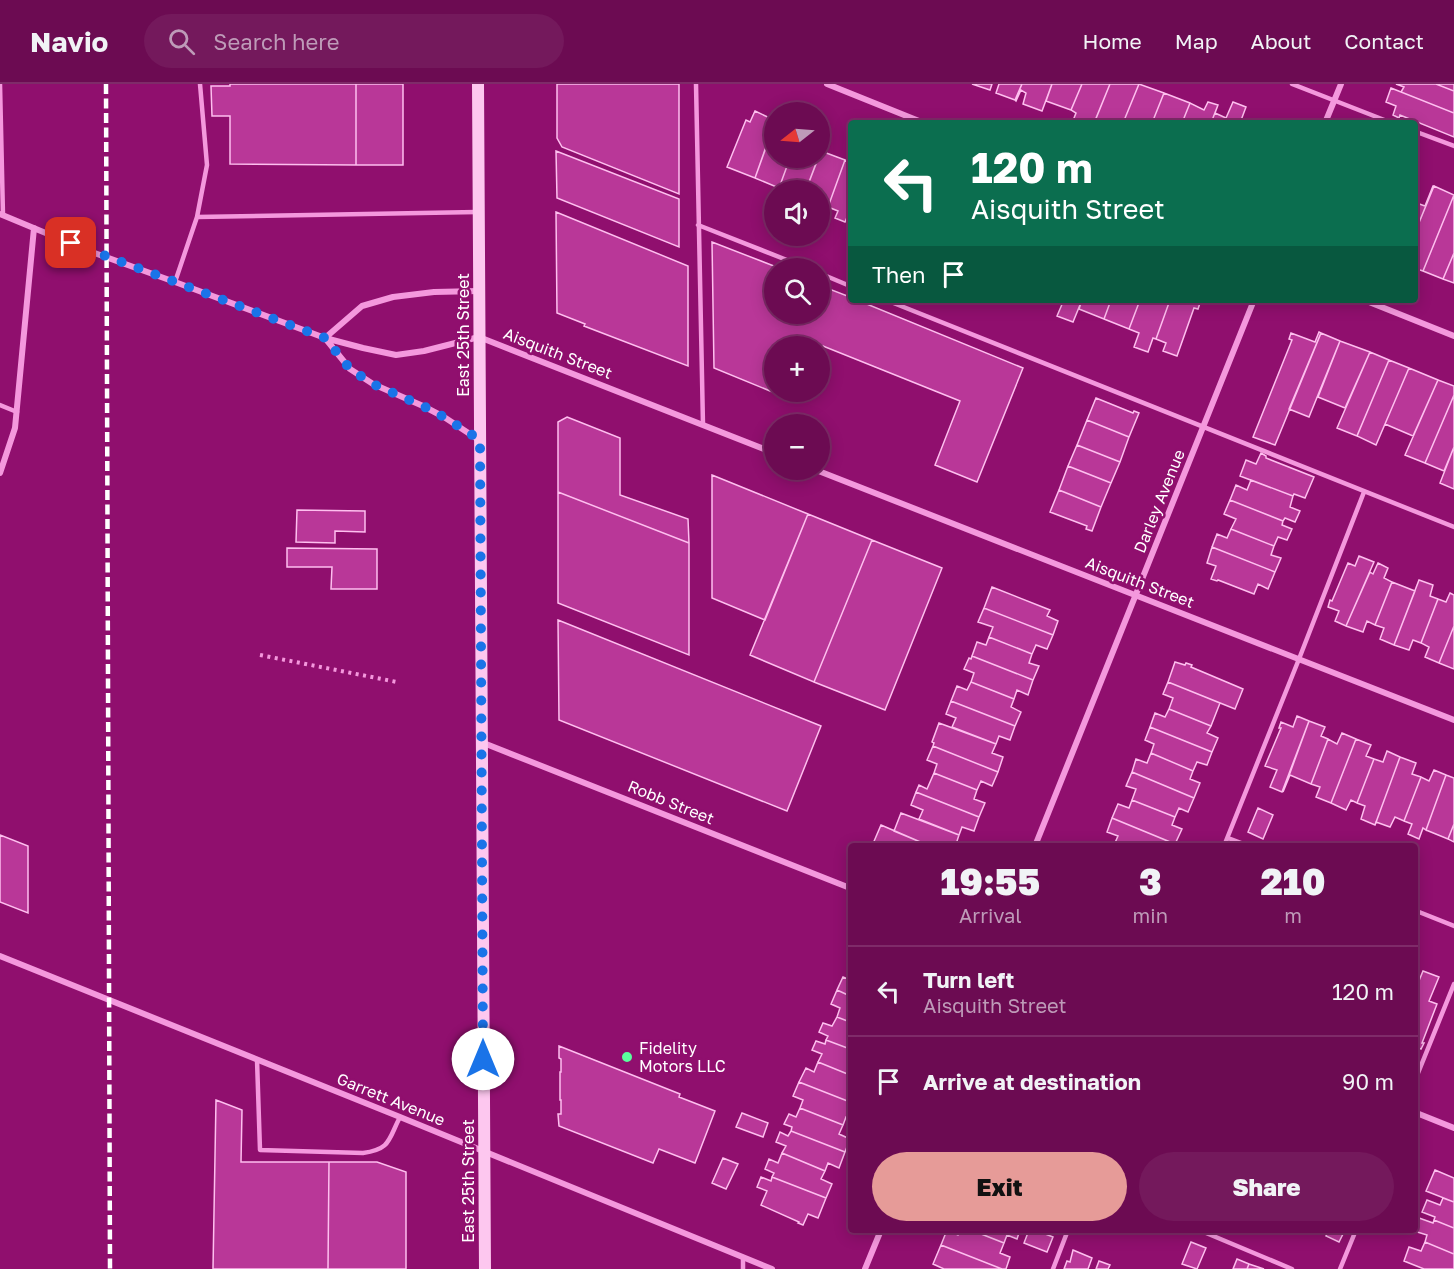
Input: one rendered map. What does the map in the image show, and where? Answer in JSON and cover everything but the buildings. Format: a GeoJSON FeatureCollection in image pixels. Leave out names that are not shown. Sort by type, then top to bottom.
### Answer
{"type":"FeatureCollection","features":[{"type":"Feature","properties":{"kind":"main road","name":"East 25th Street"},"geometry":{"type":"LineString","coordinates":[[478,84],[485,1269]]}},
{"type":"Feature","properties":{"kind":"street"},"geometry":{"type":"LineString","coordinates":[[827,84],[917,120]]}},
{"type":"Feature","properties":{"kind":"street"},"geometry":{"type":"LineString","coordinates":[[1326,120],[1341,84]]}},
{"type":"Feature","properties":{"kind":"street","name":"Aisquith Street"},"geometry":{"type":"LineString","coordinates":[[2,214],[89,251],[325,338],[396,355],[424,351],[479,337],[764,449]]}},
{"type":"Feature","properties":{"kind":"street"},"geometry":{"type":"LineString","coordinates":[[0,473],[15,428],[34,228]]}},
{"type":"Feature","properties":{"kind":"street"},"geometry":{"type":"LineString","coordinates":[[479,291],[434,292],[393,297],[362,306],[325,338],[350,369],[373,384],[444,417],[480,440]]}},
{"type":"Feature","properties":{"kind":"street","name":"Darley Avenue"},"geometry":{"type":"LineString","coordinates":[[1036,843],[1253,303]]}},
{"type":"Feature","properties":{"kind":"street"},"geometry":{"type":"LineString","coordinates":[[1372,303],[1454,336]]}},
{"type":"Feature","properties":{"kind":"street","name":"Aisquith Street"},"geometry":{"type":"LineString","coordinates":[[830,475],[1454,720]]}},
{"type":"Feature","properties":{"kind":"street","name":"Robb Street"},"geometry":{"type":"LineString","coordinates":[[482,742],[848,887]]}},
{"type":"Feature","properties":{"kind":"street","name":"Garrett Avenue"},"geometry":{"type":"LineString","coordinates":[[0,956],[772,1269]]}},
{"type":"Feature","properties":{"kind":"street"},"geometry":{"type":"LineString","coordinates":[[1418,1114],[1454,1128]]}},
{"type":"Feature","properties":{"kind":"street"},"geometry":{"type":"LineString","coordinates":[[865,1269],[880,1233]]}},
{"type":"Feature","properties":{"kind":"lane"},"geometry":{"type":"LineString","coordinates":[[0,84],[2,214]]}},
{"type":"Feature","properties":{"kind":"lane"},"geometry":{"type":"LineString","coordinates":[[175,282],[197,217],[207,165],[200,84]]}},
{"type":"Feature","properties":{"kind":"lane"},"geometry":{"type":"LineString","coordinates":[[696,84],[703,425]]}},
{"type":"Feature","properties":{"kind":"lane"},"geometry":{"type":"LineString","coordinates":[[1292,84],[1384,120]]}},
{"type":"Feature","properties":{"kind":"lane"},"geometry":{"type":"LineString","coordinates":[[1418,132],[1454,146]]}},
{"type":"Feature","properties":{"kind":"lane"},"geometry":{"type":"LineString","coordinates":[[197,217],[478,212]]}},
{"type":"Feature","properties":{"kind":"lane"},"geometry":{"type":"LineString","coordinates":[[698,225],[782,258]]}},
{"type":"Feature","properties":{"kind":"lane"},"geometry":{"type":"LineString","coordinates":[[830,278],[848,285]]}},
{"type":"Feature","properties":{"kind":"lane"},"geometry":{"type":"LineString","coordinates":[[893,303],[1454,527]]}},
{"type":"Feature","properties":{"kind":"lane"},"geometry":{"type":"LineString","coordinates":[[0,405],[17,412]]}},
{"type":"Feature","properties":{"kind":"lane"},"geometry":{"type":"LineString","coordinates":[[1226,843],[1364,492]]}},
{"type":"Feature","properties":{"kind":"lane"},"geometry":{"type":"LineString","coordinates":[[1228,838],[1241,843]]}},
{"type":"Feature","properties":{"kind":"lane"},"geometry":{"type":"LineString","coordinates":[[1418,912],[1454,926]]}},
{"type":"Feature","properties":{"kind":"lane"},"geometry":{"type":"LineString","coordinates":[[1418,1073],[1454,984]]}},
{"type":"Feature","properties":{"kind":"lane"},"geometry":{"type":"LineString","coordinates":[[257,1060],[260,1150],[363,1153],[377,1151],[386,1146],[400,1117]]}},
{"type":"Feature","properties":{"kind":"lane"},"geometry":{"type":"LineString","coordinates":[[1053,1269],[1067,1233]]}},
{"type":"Feature","properties":{"kind":"lane"},"geometry":{"type":"LineString","coordinates":[[1206,1233],[1292,1269]]}},
{"type":"Feature","properties":{"kind":"lane"},"geometry":{"type":"LineString","coordinates":[[1340,1269],[1355,1233]]}},
{"type":"Feature","properties":{"kind":"lane"},"geometry":{"type":"LineString","coordinates":[[742,1257],[743,1269]]}},
{"type":"Feature","properties":{"kind":"path"},"geometry":{"type":"LineString","coordinates":[[260,655],[397,682]]}},
{"type":"Feature","properties":{"kind":"railway"},"geometry":{"type":"LineString","coordinates":[[106,84],[110,1269]]}},
{"type":"Feature","properties":{"kind":"place","name":"Fidelity Motors LLC"},"geometry":{"type":"Point","coordinates":[627,1057]}},
{"type":"Feature","properties":{"kind":"route"},"geometry":{"type":"LineString","coordinates":[[71,243],[325,338],[350,369],[373,384],[444,417],[480,440],[483,1059]]}}]}
